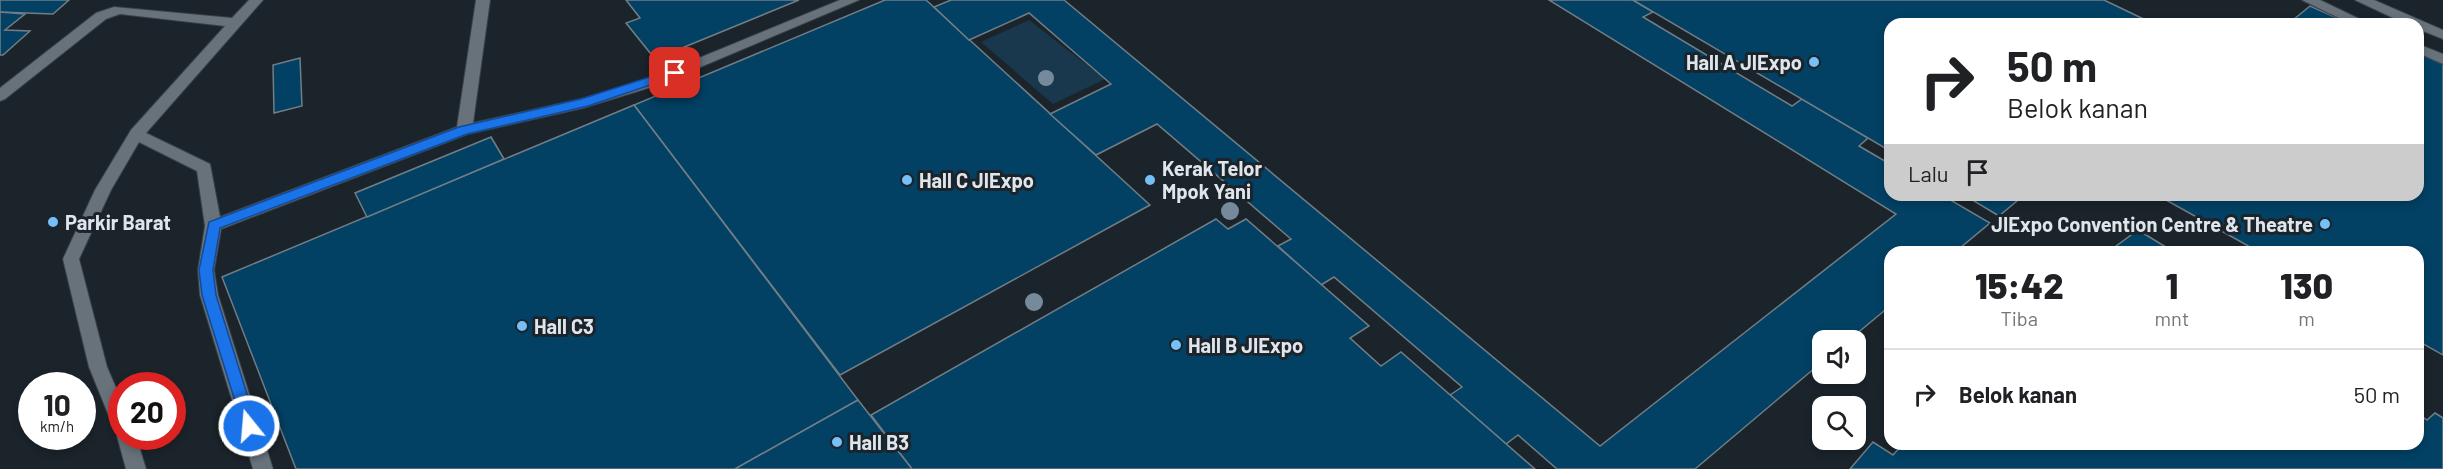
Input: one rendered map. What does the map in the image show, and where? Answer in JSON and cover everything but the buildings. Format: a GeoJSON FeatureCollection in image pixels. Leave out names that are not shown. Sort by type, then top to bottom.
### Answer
{"type":"FeatureCollection","features":[{"type":"Feature","properties":{"kind":"lane"},"geometry":{"type":"LineString","coordinates":[[108,392],[98,367],[71,259],[103,189],[136,134],[256,0]]}},
{"type":"Feature","properties":{"kind":"lane"},"geometry":{"type":"LineString","coordinates":[[464,130],[483,0]]}},
{"type":"Feature","properties":{"kind":"lane"},"geometry":{"type":"LineString","coordinates":[[213,226],[464,130],[584,103],[653,82],[852,0]]}},
{"type":"Feature","properties":{"kind":"lane"},"geometry":{"type":"LineString","coordinates":[[2309,0],[2350,18]]}},
{"type":"Feature","properties":{"kind":"lane"},"geometry":{"type":"LineString","coordinates":[[2362,0],[2405,18]]}},
{"type":"Feature","properties":{"kind":"lane"},"geometry":{"type":"LineString","coordinates":[[0,96],[101,16],[119,10],[234,23]]}},
{"type":"Feature","properties":{"kind":"lane"},"geometry":{"type":"LineString","coordinates":[[2424,26],[2443,34]]}},
{"type":"Feature","properties":{"kind":"lane"},"geometry":{"type":"LineString","coordinates":[[2424,51],[2443,59]]}},
{"type":"Feature","properties":{"kind":"lane"},"geometry":{"type":"LineString","coordinates":[[136,134],[204,168],[213,226],[206,270],[209,295],[263,469]]}},
{"type":"Feature","properties":{"kind":"lane"},"geometry":{"type":"LineString","coordinates":[[130,450],[136,469]]}},
{"type":"Feature","properties":{"kind":"shaded area"},"geometry":{"type":"Polygon","coordinates":[[[1029,20],[1105,79],[1053,104],[981,42],[1029,20]]]}},
{"type":"Feature","properties":{"kind":"place","name":"Hall A JIExpo"},"geometry":{"type":"Point","coordinates":[1814,62]}},
{"type":"Feature","properties":{"kind":"place","name":"Hall C JIExpo"},"geometry":{"type":"Point","coordinates":[907,180]}},
{"type":"Feature","properties":{"kind":"place","name":"Kerak Telor Mpok Yani"},"geometry":{"type":"Point","coordinates":[1150,180]}},
{"type":"Feature","properties":{"kind":"place","name":"Parkir Barat"},"geometry":{"type":"Point","coordinates":[53,222]}},
{"type":"Feature","properties":{"kind":"place","name":"JIExpo Convention Centre & Theatre"},"geometry":{"type":"Point","coordinates":[2325,224]}},
{"type":"Feature","properties":{"kind":"place","name":"Hall C3"},"geometry":{"type":"Point","coordinates":[522,326]}},
{"type":"Feature","properties":{"kind":"place","name":"Hall B JIExpo"},"geometry":{"type":"Point","coordinates":[1176,345]}},
{"type":"Feature","properties":{"kind":"place","name":"Hall B3"},"geometry":{"type":"Point","coordinates":[837,442]}},
{"type":"Feature","properties":{"kind":"route"},"geometry":{"type":"LineString","coordinates":[[249,426],[209,295],[206,270],[213,226],[464,130],[584,103],[675,73]]}}]}
